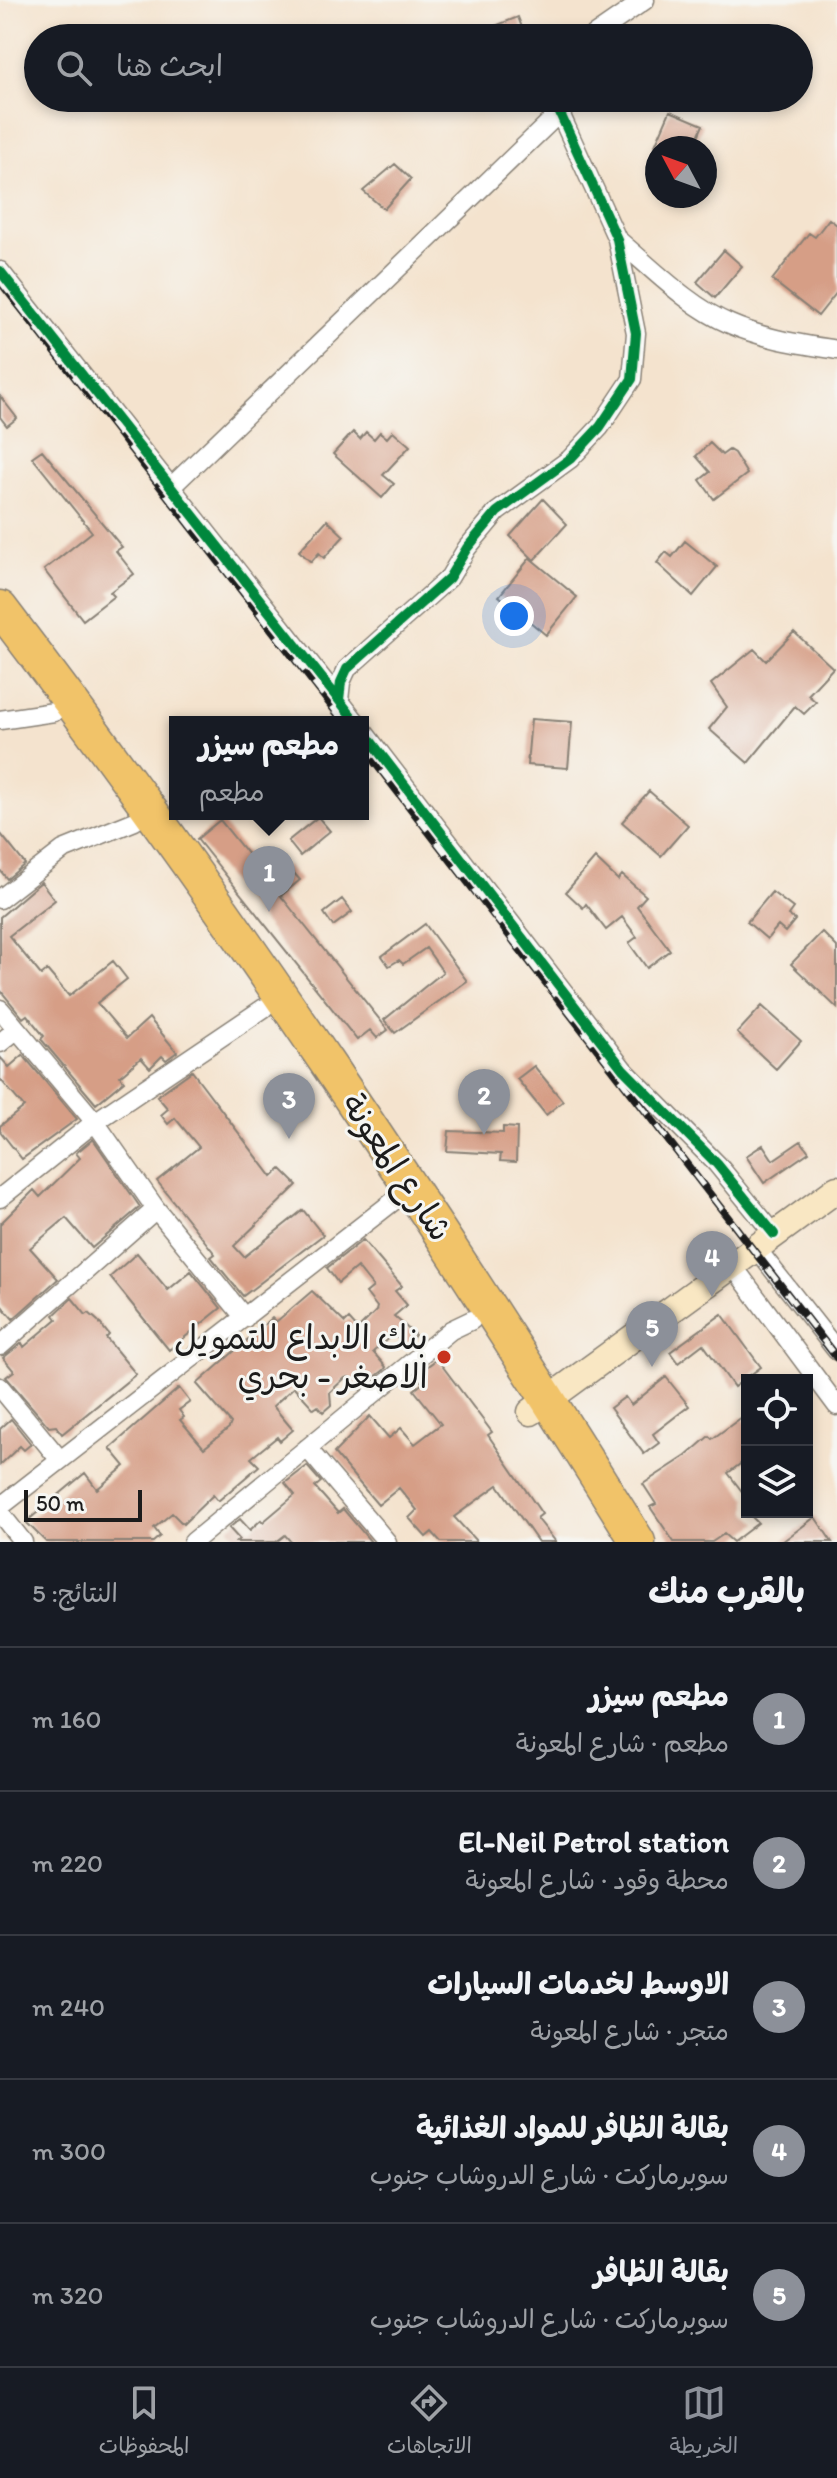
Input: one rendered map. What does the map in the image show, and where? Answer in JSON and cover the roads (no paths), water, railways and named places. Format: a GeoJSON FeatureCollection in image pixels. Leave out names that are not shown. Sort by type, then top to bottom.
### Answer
{"type":"FeatureCollection","features":[{"type":"Feature","properties":{"kind":"highway","name":"شارع المعونة"},"geometry":{"type":"LineString","coordinates":[[0,608],[171,842],[393,1158],[540,1407],[611,1542]]}},
{"type":"Feature","properties":{"kind":"highway","name":"شارع المعونة"},"geometry":{"type":"LineString","coordinates":[[0,642],[135,821],[395,1200],[472,1320],[638,1542]]}},
{"type":"Feature","properties":{"kind":"street"},"geometry":{"type":"LineString","coordinates":[[610,24],[645,0]]}},
{"type":"Feature","properties":{"kind":"street"},"geometry":{"type":"LineString","coordinates":[[170,488],[549,112]]}},
{"type":"Feature","properties":{"kind":"street"},"geometry":{"type":"LineString","coordinates":[[339,700],[341,682],[347,669],[449,578],[467,548],[497,512],[570,459],[629,388],[636,333],[617,239],[558,112]]}},
{"type":"Feature","properties":{"kind":"street"},"geometry":{"type":"LineString","coordinates":[[617,239],[691,300],[728,324],[778,340],[837,350]]}},
{"type":"Feature","properties":{"kind":"street"},"geometry":{"type":"LineString","coordinates":[[0,271],[351,716]]}},
{"type":"Feature","properties":{"kind":"street"},"geometry":{"type":"LineString","coordinates":[[0,720],[54,712]]}},
{"type":"Feature","properties":{"kind":"street"},"geometry":{"type":"LineString","coordinates":[[369,739],[623,1069],[717,1164],[837,1351]]}},
{"type":"Feature","properties":{"kind":"street"},"geometry":{"type":"LineString","coordinates":[[0,899],[63,850],[135,821]]}},
{"type":"Feature","properties":{"kind":"street"},"geometry":{"type":"LineString","coordinates":[[0,1198],[95,1122],[264,1008]]}},
{"type":"Feature","properties":{"kind":"street"},"geometry":{"type":"LineString","coordinates":[[0,1009],[95,1122],[156,1209],[245,1318]]}},
{"type":"Feature","properties":{"kind":"street"},"geometry":{"type":"LineString","coordinates":[[0,1043],[16,1030]]}},
{"type":"Feature","properties":{"kind":"street"},"geometry":{"type":"LineString","coordinates":[[540,1407],[837,1189]]}},
{"type":"Feature","properties":{"kind":"street"},"geometry":{"type":"LineString","coordinates":[[0,1507],[395,1200]]}},
{"type":"Feature","properties":{"kind":"street"},"geometry":{"type":"LineString","coordinates":[[0,1346],[156,1209]]}},
{"type":"Feature","properties":{"kind":"street"},"geometry":{"type":"LineString","coordinates":[[733,1266],[837,1406]]}},
{"type":"Feature","properties":{"kind":"street"},"geometry":{"type":"LineString","coordinates":[[193,1542],[451,1330],[472,1320]]}},
{"type":"Feature","properties":{"kind":"street"},"geometry":{"type":"LineString","coordinates":[[0,1387],[60,1460]]}},
{"type":"Feature","properties":{"kind":"street"},"geometry":{"type":"LineString","coordinates":[[307,1448],[387,1542]]}},
{"type":"Feature","properties":{"kind":"street"},"geometry":{"type":"LineString","coordinates":[[0,1513],[23,1542]]}},
{"type":"Feature","properties":{"kind":"railway"},"geometry":{"type":"LineString","coordinates":[[0,281],[339,716]]}},
{"type":"Feature","properties":{"kind":"railway"},"geometry":{"type":"LineString","coordinates":[[369,755],[837,1358]]}},
{"type":"Feature","properties":{"kind":"place","name":"مطعم سيزر"},"geometry":{"type":"Point","coordinates":[269,912]}},
{"type":"Feature","properties":{"kind":"place","name":"El-Neil Petrol station"},"geometry":{"type":"Point","coordinates":[484,1135]}},
{"type":"Feature","properties":{"kind":"place","name":"الاوسط لخدمات السيارات"},"geometry":{"type":"Point","coordinates":[289,1139]}},
{"type":"Feature","properties":{"kind":"place","name":"بقالة الظافر للمواد الغذائية"},"geometry":{"type":"Point","coordinates":[712,1297]}},
{"type":"Feature","properties":{"kind":"place","name":"بنك الابداع للتمويل الاصغر - بحري"},"geometry":{"type":"Point","coordinates":[444,1357]}},
{"type":"Feature","properties":{"kind":"place","name":"بقالة الظافر"},"geometry":{"type":"Point","coordinates":[652,1367]}}]}
